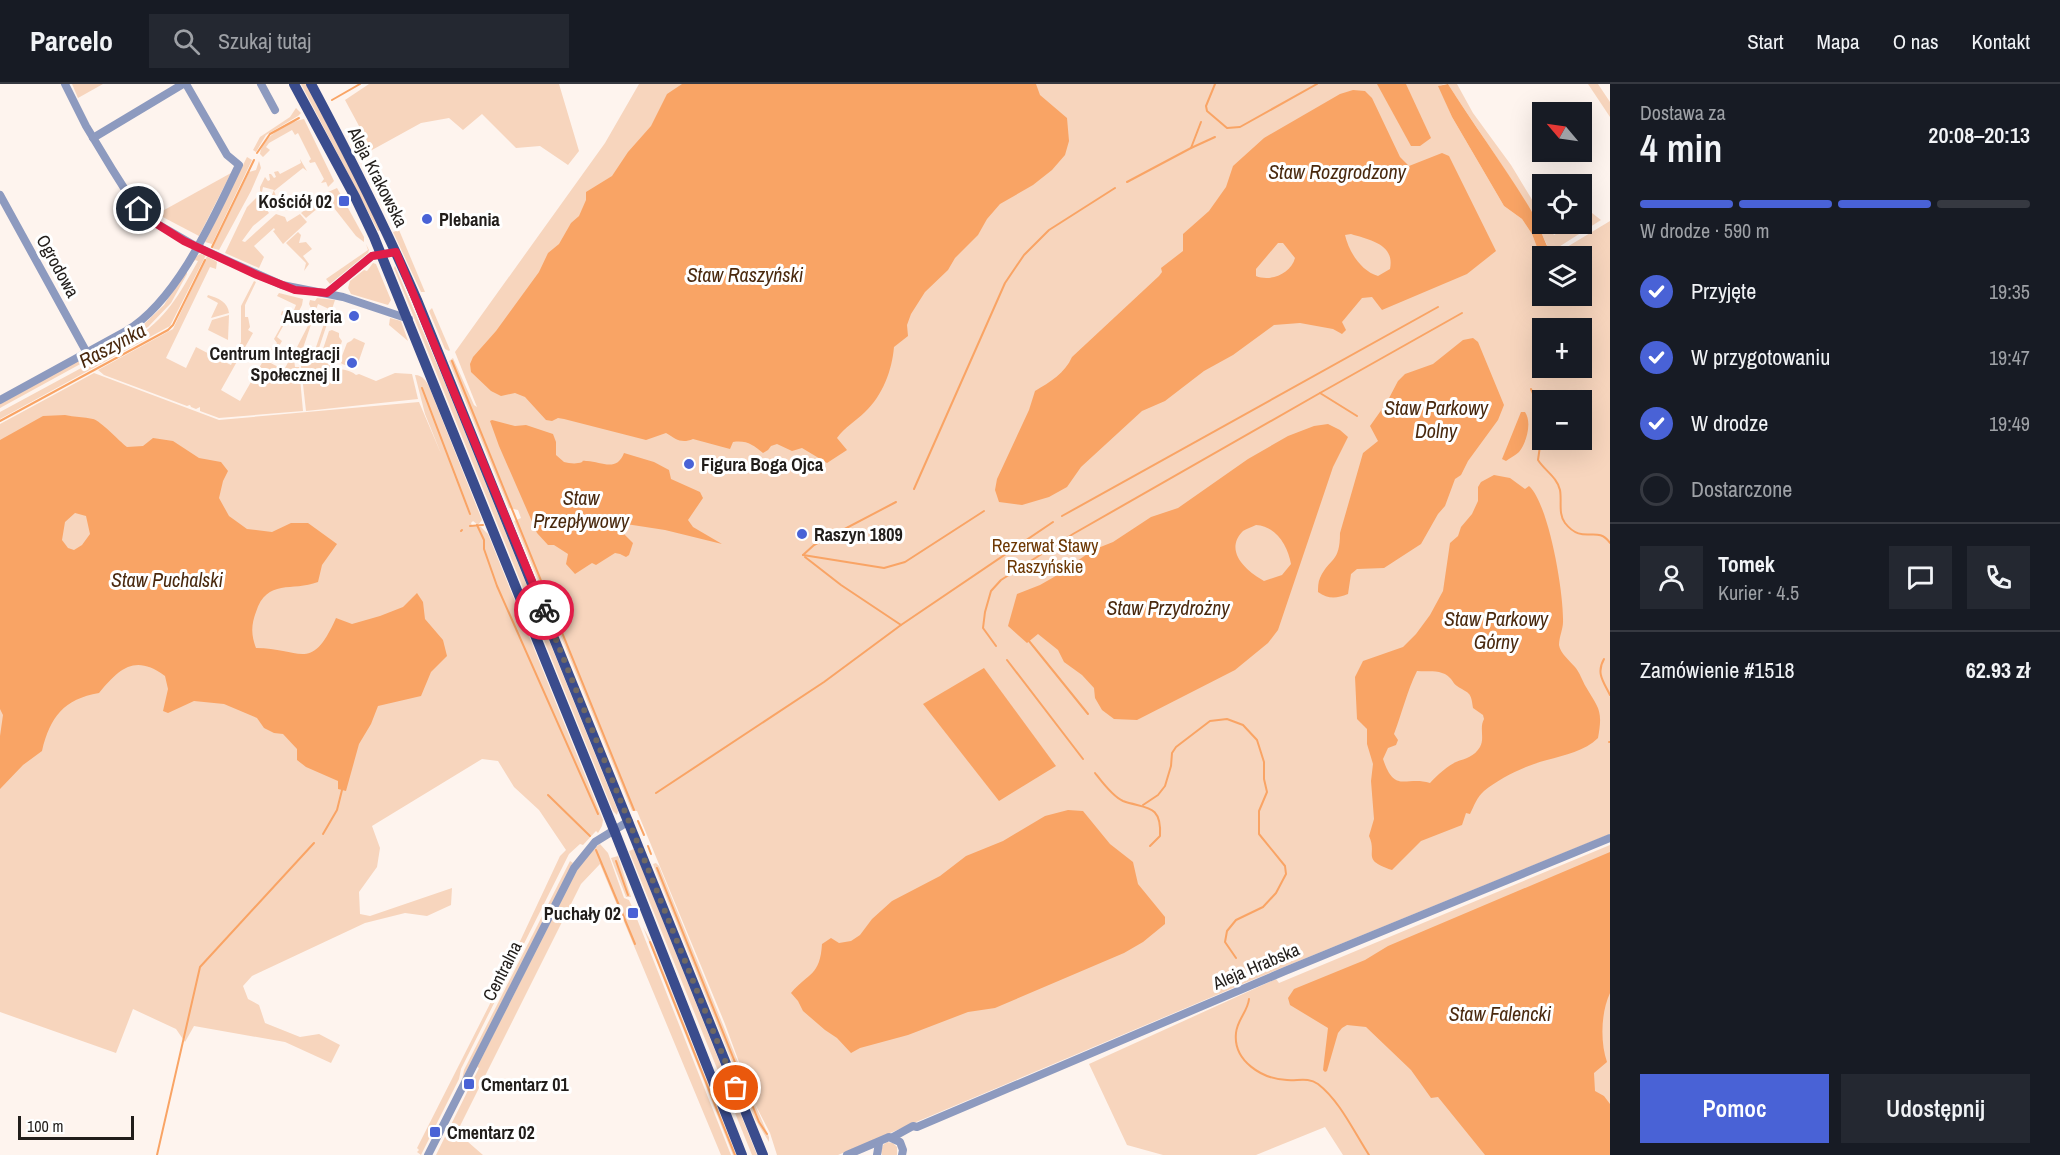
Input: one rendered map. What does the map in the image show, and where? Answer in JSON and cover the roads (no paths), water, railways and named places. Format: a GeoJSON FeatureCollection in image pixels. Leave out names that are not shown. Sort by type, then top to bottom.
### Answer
{"type":"FeatureCollection","features":[{"type":"Feature","properties":{"kind":"main road","name":"Aleja Krakowska"},"geometry":{"type":"LineString","coordinates":[[294,84],[355,197],[409,320],[742,1155]]}},
{"type":"Feature","properties":{"kind":"main road","name":"Aleja Krakowska"},"geometry":{"type":"LineString","coordinates":[[311,84],[361,178],[396,252],[443,362],[763,1155]]}},
{"type":"Feature","properties":{"kind":"street"},"geometry":{"type":"LineString","coordinates":[[65,84],[93,138],[131,199],[145,216],[197,247],[282,285],[295,290],[327,293],[409,320]]}},
{"type":"Feature","properties":{"kind":"street"},"geometry":{"type":"LineString","coordinates":[[0,400],[131,328],[150,314],[167,294],[204,237],[239,165],[228,155],[184,84],[93,138]]}},
{"type":"Feature","properties":{"kind":"street"},"geometry":{"type":"LineString","coordinates":[[261,84],[274,110]]}},
{"type":"Feature","properties":{"kind":"street","name":"Ogrodowa"},"geometry":{"type":"LineString","coordinates":[[0,195],[87,353]]}},
{"type":"Feature","properties":{"kind":"street"},"geometry":{"type":"LineString","coordinates":[[327,293],[372,256],[396,252]]}},
{"type":"Feature","properties":{"kind":"street"},"geometry":{"type":"LineString","coordinates":[[347,277],[345,289],[348,299]]}},
{"type":"Feature","properties":{"kind":"street","name":"Centralna"},"geometry":{"type":"LineString","coordinates":[[428,1155],[569,875],[597,840],[629,821]]}},
{"type":"Feature","properties":{"kind":"street","name":"Aleja Hrabska"},"geometry":{"type":"LineString","coordinates":[[879,1143],[913,1126],[1610,838]]}},
{"type":"Feature","properties":{"kind":"street"},"geometry":{"type":"LineString","coordinates":[[902,1151],[908,1137],[917,1126]]}},
{"type":"Feature","properties":{"kind":"street"},"geometry":{"type":"LineString","coordinates":[[893,1137],[899,1141],[902,1151]]}},
{"type":"Feature","properties":{"kind":"street"},"geometry":{"type":"LineString","coordinates":[[847,1155],[879,1143],[878,1155]]}},
{"type":"Feature","properties":{"kind":"water","name":"Staw Raszyński"},"geometry":{"type":"Polygon","coordinates":[[[682,84],[1036,84],[1040,95],[1067,118],[1069,141],[1065,155],[1052,170],[1033,185],[1000,204],[987,219],[978,235],[955,258],[948,270],[925,292],[911,314],[907,325],[908,336],[894,347],[889,373],[882,390],[862,415],[837,438],[847,450],[827,463],[802,448],[792,451],[777,444],[763,453],[746,442],[733,442],[730,449],[693,439],[679,440],[666,433],[646,440],[564,419],[546,420],[525,397],[515,393],[501,396],[491,391],[471,372],[470,364],[473,357],[496,331],[539,272],[548,253],[559,244],[571,223],[579,216],[586,200],[586,192],[612,176],[628,152],[651,126],[667,94],[682,84]]]}},
{"type":"Feature","properties":{"kind":"water"},"geometry":{"type":"Polygon","coordinates":[[[1377,84],[1406,84],[1431,138],[1420,146],[1411,146],[1377,84]]]}},
{"type":"Feature","properties":{"kind":"water"},"geometry":{"type":"Polygon","coordinates":[[[1448,84],[1522,196],[1532,213],[1532,234],[1522,219],[1504,206],[1452,117],[1438,86],[1448,84]]]}},
{"type":"Feature","properties":{"kind":"water","name":"Staw Rozgrodzony"},"geometry":{"type":"Polygon","coordinates":[[[1353,90],[1365,91],[1372,98],[1400,157],[1409,166],[1442,153],[1449,156],[1496,251],[1467,274],[1382,310],[1372,297],[1362,298],[1342,322],[1346,330],[1342,334],[1333,329],[1300,323],[1274,325],[1233,355],[1204,371],[1165,401],[1142,411],[1081,467],[1067,487],[1049,497],[1022,505],[999,502],[995,490],[997,479],[1029,410],[1035,391],[1061,372],[1072,357],[1159,276],[1162,272],[1161,268],[1183,251],[1183,234],[1209,211],[1226,187],[1233,166],[1264,138],[1340,94],[1353,90]],[[1351,234],[1345,235],[1347,241],[1353,254],[1366,270],[1378,276],[1390,269],[1389,254],[1380,244],[1351,234]],[[1278,243],[1256,269],[1256,276],[1273,277],[1285,272],[1293,264],[1295,258],[1283,243],[1278,243]]]}},
{"type":"Feature","properties":{"kind":"water"},"geometry":{"type":"Polygon","coordinates":[[[1532,234],[1542,234],[1547,246],[1536,246],[1532,234]]]}},
{"type":"Feature","properties":{"kind":"water","name":"Staw Parkowy Dolny"},"geometry":{"type":"Polygon","coordinates":[[[1473,338],[1478,342],[1504,405],[1498,420],[1468,461],[1461,475],[1455,479],[1445,506],[1421,544],[1384,568],[1357,569],[1351,574],[1348,594],[1332,598],[1318,592],[1319,580],[1338,550],[1340,533],[1363,453],[1378,441],[1370,426],[1398,381],[1405,374],[1433,364],[1463,340],[1473,338]]]}},
{"type":"Feature","properties":{"kind":"water"},"geometry":{"type":"Polygon","coordinates":[[[1521,412],[1525,412],[1528,421],[1526,438],[1519,452],[1506,461],[1502,459],[1521,412]]]}},
{"type":"Feature","properties":{"kind":"water","name":"Staw Puchalski"},"geometry":{"type":"Polygon","coordinates":[[[65,415],[93,419],[127,447],[143,446],[153,438],[173,441],[199,458],[221,462],[228,471],[219,498],[229,516],[247,529],[272,532],[291,523],[308,523],[337,544],[322,565],[318,582],[274,590],[261,601],[252,626],[256,648],[304,654],[312,652],[327,635],[336,618],[352,624],[380,616],[403,607],[417,593],[423,602],[425,619],[443,640],[447,656],[431,672],[421,696],[378,706],[359,744],[346,791],[338,789],[338,781],[306,767],[297,760],[297,749],[283,734],[264,728],[257,718],[224,704],[194,701],[168,713],[163,711],[168,689],[165,676],[154,669],[136,665],[121,671],[99,693],[76,700],[60,712],[49,728],[42,751],[23,765],[0,789],[0,736],[3,715],[0,709],[0,440],[43,416],[65,415]],[[75,513],[65,522],[62,540],[68,548],[74,550],[82,545],[90,534],[86,516],[75,513]]]}},
{"type":"Feature","properties":{"kind":"water","name":"Staw Przepływowy"},"geometry":{"type":"Polygon","coordinates":[[[490,421],[515,426],[526,425],[553,434],[556,442],[556,455],[564,462],[581,463],[584,461],[613,464],[621,459],[624,453],[654,462],[669,470],[671,479],[700,492],[703,498],[688,520],[693,527],[722,544],[665,530],[626,524],[622,527],[623,533],[633,543],[629,555],[626,557],[615,553],[596,565],[592,563],[575,574],[566,564],[568,554],[554,545],[548,545],[537,533],[499,446],[490,421]]]}},
{"type":"Feature","properties":{"kind":"water","name":"Staw Przydrożny"},"geometry":{"type":"Polygon","coordinates":[[[1328,424],[1348,437],[1333,467],[1278,630],[1268,643],[1235,670],[1137,720],[1114,719],[1102,710],[1095,698],[1094,688],[1082,675],[1064,662],[1058,650],[1038,634],[1027,643],[1008,626],[1017,594],[1054,577],[1093,550],[1113,542],[1151,517],[1178,508],[1248,459],[1288,436],[1314,426],[1328,424]],[[1256,525],[1243,531],[1235,546],[1240,560],[1264,581],[1282,575],[1291,564],[1280,538],[1263,526],[1256,525]]]}},
{"type":"Feature","properties":{"kind":"water","name":"Staw Parkowy Górny"},"geometry":{"type":"Polygon","coordinates":[[[1494,475],[1510,478],[1525,489],[1529,486],[1543,511],[1554,550],[1561,591],[1563,622],[1559,645],[1597,705],[1600,715],[1598,738],[1581,749],[1531,765],[1498,781],[1482,793],[1470,814],[1466,813],[1462,825],[1421,841],[1392,870],[1376,863],[1372,856],[1369,836],[1374,819],[1371,781],[1373,764],[1367,744],[1367,729],[1357,719],[1355,677],[1363,661],[1403,647],[1430,615],[1443,591],[1450,543],[1458,536],[1461,527],[1472,514],[1478,501],[1478,487],[1481,482],[1494,475]],[[1417,671],[1394,734],[1398,740],[1396,745],[1388,748],[1383,759],[1387,770],[1397,780],[1430,783],[1450,766],[1470,757],[1478,750],[1482,740],[1484,719],[1483,715],[1473,708],[1469,694],[1447,675],[1439,672],[1417,671]]]}},
{"type":"Feature","properties":{"kind":"water"},"geometry":{"type":"Polygon","coordinates":[[[984,668],[1056,766],[999,801],[923,704],[984,668]]]}},
{"type":"Feature","properties":{"kind":"water"},"geometry":{"type":"Polygon","coordinates":[[[1068,810],[1083,811],[1110,844],[1133,862],[1138,884],[1165,917],[1165,924],[1143,942],[1124,953],[995,1008],[968,1012],[908,1035],[860,1048],[851,1053],[837,1038],[803,1011],[791,993],[813,973],[819,962],[822,944],[831,938],[839,943],[851,941],[860,935],[872,919],[892,901],[940,876],[966,856],[1003,841],[1045,816],[1068,810]]]}},
{"type":"Feature","properties":{"kind":"water","name":"Staw Falencki"},"geometry":{"type":"Polygon","coordinates":[[[1610,852],[1610,993],[1602,1027],[1607,1062],[1594,1073],[1595,1091],[1604,1096],[1610,1104],[1610,1155],[1485,1155],[1438,1097],[1431,1098],[1411,1070],[1366,1027],[1347,1025],[1342,1028],[1338,1033],[1327,1071],[1323,1070],[1328,1028],[1290,1005],[1288,998],[1294,989],[1365,960],[1388,946],[1610,852]]]}},
{"type":"Feature","properties":{"kind":"waterway","name":"Raszynka"},"geometry":{"type":"LineString","coordinates":[[332,100],[360,84]]}},
{"type":"Feature","properties":{"kind":"waterway"},"geometry":{"type":"LineString","coordinates":[[1215,84],[1206,106],[1207,111],[1227,128],[1240,127],[1317,84]]}},
{"type":"Feature","properties":{"kind":"waterway","name":"Raszynka"},"geometry":{"type":"LineString","coordinates":[[257,153],[270,134],[299,118]]}},
{"type":"Feature","properties":{"kind":"waterway"},"geometry":{"type":"LineString","coordinates":[[1127,182],[1191,148],[1201,122]]}},
{"type":"Feature","properties":{"kind":"waterway"},"geometry":{"type":"LineString","coordinates":[[1191,148],[1215,137]]}},
{"type":"Feature","properties":{"kind":"waterway","name":"Raszynka"},"geometry":{"type":"LineString","coordinates":[[212,247],[254,160]]}},
{"type":"Feature","properties":{"kind":"waterway"},"geometry":{"type":"LineString","coordinates":[[914,489],[1005,283],[1024,255],[1049,230],[1115,188]]}},
{"type":"Feature","properties":{"kind":"waterway","name":"Raszynka"},"geometry":{"type":"LineString","coordinates":[[0,421],[168,330],[173,325],[205,260]]}},
{"type":"Feature","properties":{"kind":"waterway"},"geometry":{"type":"LineString","coordinates":[[1062,516],[1438,307]]}},
{"type":"Feature","properties":{"kind":"waterway"},"geometry":{"type":"LineString","coordinates":[[1357,416],[1320,393],[1462,313]]}},
{"type":"Feature","properties":{"kind":"waterway"},"geometry":{"type":"LineString","coordinates":[[452,361],[634,810]]}},
{"type":"Feature","properties":{"kind":"waterway"},"geometry":{"type":"LineString","coordinates":[[422,388],[470,514]]}},
{"type":"Feature","properties":{"kind":"waterway"},"geometry":{"type":"LineString","coordinates":[[996,646],[983,628],[991,591],[1001,580],[1073,534],[1320,393]]}},
{"type":"Feature","properties":{"kind":"waterway"},"geometry":{"type":"LineString","coordinates":[[1539,450],[1538,460],[1554,478],[1560,490],[1562,516],[1565,523],[1578,533],[1600,535],[1610,543]]}},
{"type":"Feature","properties":{"kind":"waterway"},"geometry":{"type":"LineString","coordinates":[[803,555],[814,545],[896,502]]}},
{"type":"Feature","properties":{"kind":"waterway"},"geometry":{"type":"LineString","coordinates":[[803,555],[884,568],[905,562],[984,511]]}},
{"type":"Feature","properties":{"kind":"waterway"},"geometry":{"type":"LineString","coordinates":[[656,793],[824,682],[901,625],[1053,522]]}},
{"type":"Feature","properties":{"kind":"waterway"},"geometry":{"type":"LineString","coordinates":[[477,525],[484,540],[484,549],[497,586],[598,814]]}},
{"type":"Feature","properties":{"kind":"waterway"},"geometry":{"type":"LineString","coordinates":[[470,526],[483,525]]}},
{"type":"Feature","properties":{"kind":"waterway"},"geometry":{"type":"LineString","coordinates":[[805,557],[841,585],[901,625]]}},
{"type":"Feature","properties":{"kind":"waterway"},"geometry":{"type":"LineString","coordinates":[[1029,641],[1088,714]]}},
{"type":"Feature","properties":{"kind":"waterway"},"geometry":{"type":"LineString","coordinates":[[1604,659],[1601,673],[1610,695]]}},
{"type":"Feature","properties":{"kind":"waterway"},"geometry":{"type":"LineString","coordinates":[[1007,660],[1083,759]]}},
{"type":"Feature","properties":{"kind":"waterway"},"geometry":{"type":"LineString","coordinates":[[1143,805],[1158,795],[1165,786],[1172,753],[1176,747],[1210,721],[1227,719],[1243,725],[1257,740],[1264,762],[1267,792],[1259,811],[1259,834],[1285,866],[1286,874],[1276,893],[1263,907],[1236,920],[1227,931],[1225,942],[1236,958]]}},
{"type":"Feature","properties":{"kind":"waterway"},"geometry":{"type":"LineString","coordinates":[[1095,773],[1119,799],[1145,807],[1155,813],[1160,825],[1160,836],[1150,846]]}},
{"type":"Feature","properties":{"kind":"waterway"},"geometry":{"type":"LineString","coordinates":[[323,834],[337,810],[342,790]]}},
{"type":"Feature","properties":{"kind":"waterway"},"geometry":{"type":"LineString","coordinates":[[548,795],[590,836]]}},
{"type":"Feature","properties":{"kind":"waterway"},"geometry":{"type":"LineString","coordinates":[[638,821],[644,835]]}},
{"type":"Feature","properties":{"kind":"waterway"},"geometry":{"type":"LineString","coordinates":[[157,1155],[200,967],[314,843]]}},
{"type":"Feature","properties":{"kind":"waterway"},"geometry":{"type":"LineString","coordinates":[[648,846],[651,854]]}},
{"type":"Feature","properties":{"kind":"waterway"},"geometry":{"type":"LineString","coordinates":[[596,850],[635,944]]}},
{"type":"Feature","properties":{"kind":"waterway"},"geometry":{"type":"LineString","coordinates":[[616,861],[628,895]]}},
{"type":"Feature","properties":{"kind":"waterway"},"geometry":{"type":"LineString","coordinates":[[657,868],[759,1122],[767,1134]]}},
{"type":"Feature","properties":{"kind":"waterway"},"geometry":{"type":"LineString","coordinates":[[650,942],[735,1155]]}},
{"type":"Feature","properties":{"kind":"waterway"},"geometry":{"type":"LineString","coordinates":[[1249,999],[1236,1033],[1236,1043],[1244,1060],[1251,1067],[1268,1076],[1287,1080],[1307,1080],[1318,1084],[1340,1108],[1369,1155]]}},
{"type":"Feature","properties":{"kind":"place","name":"Kościół 02"},"geometry":{"type":"Point","coordinates":[344,201]}},
{"type":"Feature","properties":{"kind":"place","name":"Plebania"},"geometry":{"type":"Point","coordinates":[427,219]}},
{"type":"Feature","properties":{"kind":"place","name":"Austeria"},"geometry":{"type":"Point","coordinates":[354,316]}},
{"type":"Feature","properties":{"kind":"place","name":"Centrum Integracji Społecznej II"},"geometry":{"type":"Point","coordinates":[352,363]}},
{"type":"Feature","properties":{"kind":"place","name":"Figura Boga Ojca"},"geometry":{"type":"Point","coordinates":[689,464]}},
{"type":"Feature","properties":{"kind":"place","name":"Raszyn 1809"},"geometry":{"type":"Point","coordinates":[802,534]}},
{"type":"Feature","properties":{"kind":"place","name":"Puchały 02"},"geometry":{"type":"Point","coordinates":[633,913]}},
{"type":"Feature","properties":{"kind":"place","name":"Cmentarz 01"},"geometry":{"type":"Point","coordinates":[469,1084]}},
{"type":"Feature","properties":{"kind":"place","name":"Cmentarz 02"},"geometry":{"type":"Point","coordinates":[435,1132]}},
{"type":"Feature","properties":{"kind":"park label","name":"Rezerwat Stawy Raszyńskie"},"geometry":{"type":"Point","coordinates":[1045,555]}}]}
